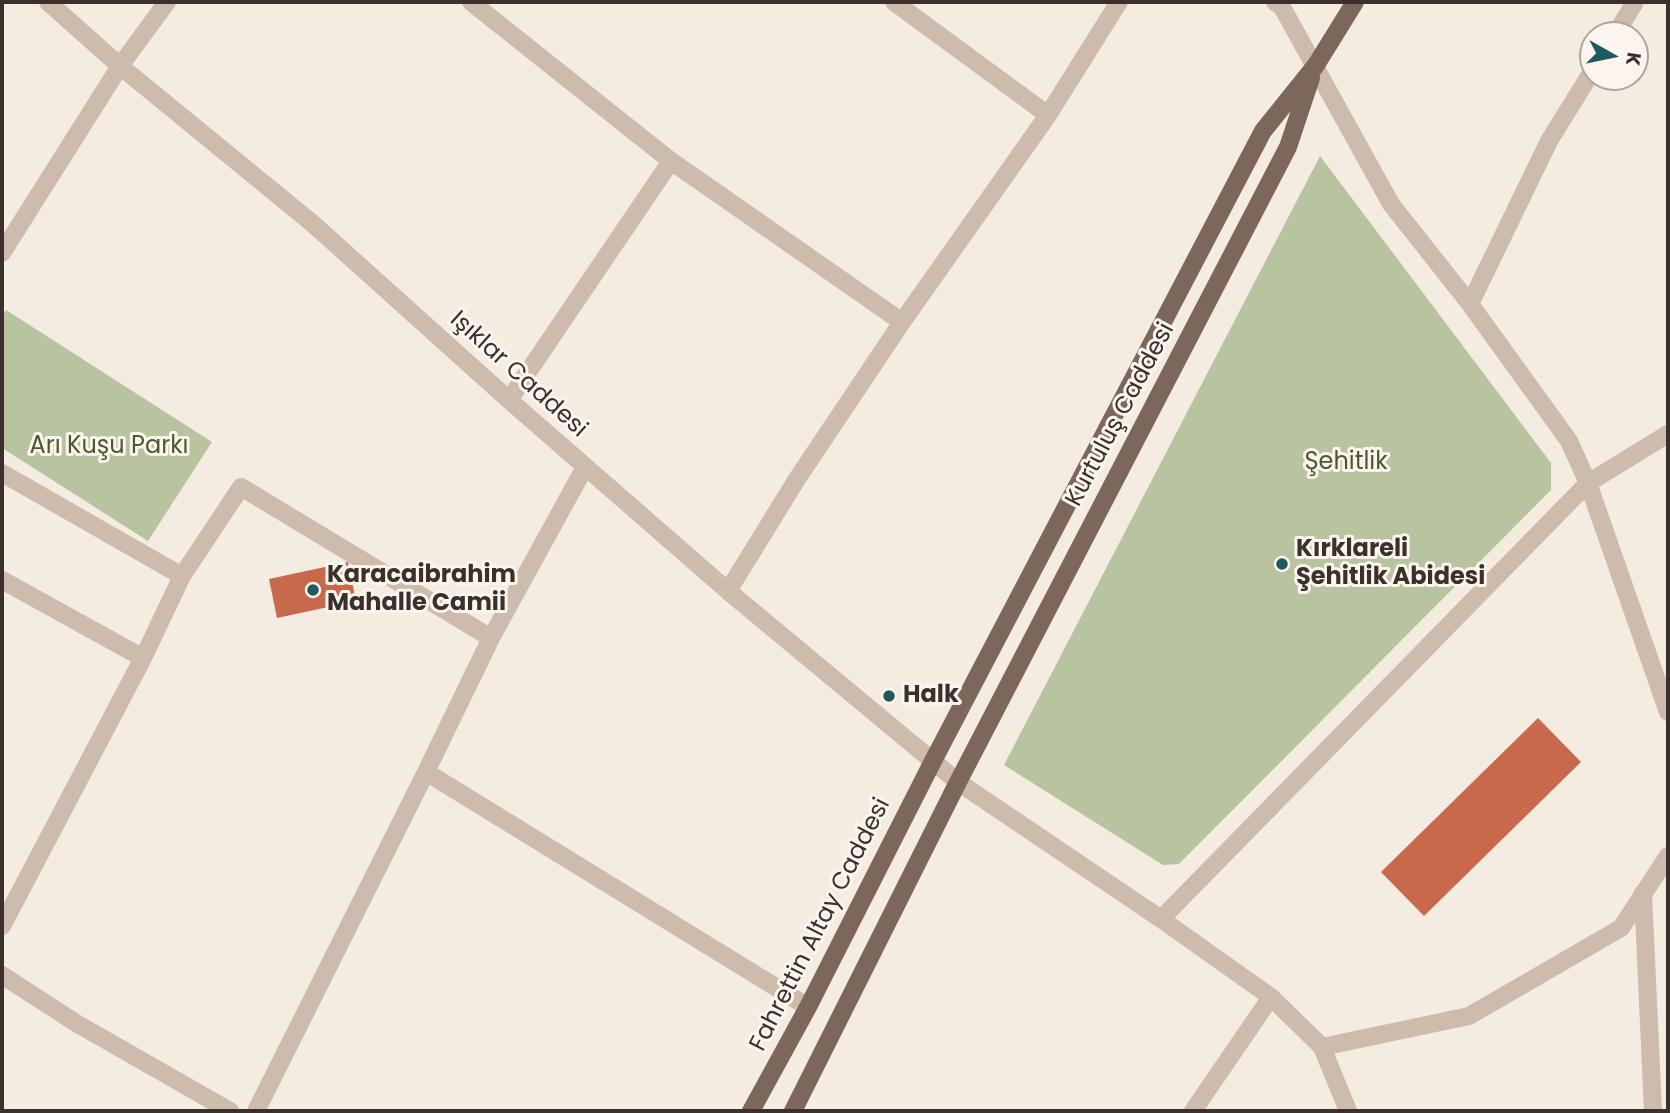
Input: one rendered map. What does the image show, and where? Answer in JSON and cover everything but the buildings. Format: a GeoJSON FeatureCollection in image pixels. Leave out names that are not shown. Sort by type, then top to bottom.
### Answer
{"type":"FeatureCollection","features":[{"type":"Feature","properties":{"kind":"main road","name":"Kurtuluş Caddesi"},"geometry":{"type":"LineString","coordinates":[[933,761],[1263,131],[1316,65],[1355,2]]}},
{"type":"Feature","properties":{"kind":"main road","name":"Kurtuluş Caddesi"},"geometry":{"type":"LineString","coordinates":[[958,782],[1288,146],[1316,65]]}},
{"type":"Feature","properties":{"kind":"main road","name":"Fahrettin Altay Caddesi"},"geometry":{"type":"LineString","coordinates":[[751,1111],[808,1007],[933,761]]}},
{"type":"Feature","properties":{"kind":"main road"},"geometry":{"type":"LineString","coordinates":[[793,1111],[958,782]]}},
{"type":"Feature","properties":{"kind":"street","name":"Işıklar Caddesi"},"geometry":{"type":"LineString","coordinates":[[48,2],[120,66],[312,223],[585,467],[958,782],[1161,919],[1270,997],[1322,1047]]}},
{"type":"Feature","properties":{"kind":"street"},"geometry":{"type":"LineString","coordinates":[[2,253],[120,66],[167,2]]}},
{"type":"Feature","properties":{"kind":"street"},"geometry":{"type":"LineString","coordinates":[[471,2],[671,161],[902,322]]}},
{"type":"Feature","properties":{"kind":"street"},"geometry":{"type":"LineString","coordinates":[[894,2],[1048,115]]}},
{"type":"Feature","properties":{"kind":"street"},"geometry":{"type":"LineString","coordinates":[[729,591],[797,479],[902,322],[1048,115],[1119,2]]}},
{"type":"Feature","properties":{"kind":"street"},"geometry":{"type":"LineString","coordinates":[[1275,2],[1282,7],[1316,65],[1391,204],[1470,304],[1569,441],[1588,483],[1668,712]]}},
{"type":"Feature","properties":{"kind":"street"},"geometry":{"type":"LineString","coordinates":[[1623,21],[1635,2]]}},
{"type":"Feature","properties":{"kind":"street"},"geometry":{"type":"LineString","coordinates":[[1470,304],[1549,141],[1580,91]]}},
{"type":"Feature","properties":{"kind":"street"},"geometry":{"type":"LineString","coordinates":[[509,400],[671,161]]}},
{"type":"Feature","properties":{"kind":"street"},"geometry":{"type":"LineString","coordinates":[[1161,919],[1588,483],[1668,434]]}},
{"type":"Feature","properties":{"kind":"street"},"geometry":{"type":"LineString","coordinates":[[256,1111],[491,638],[585,467]]}},
{"type":"Feature","properties":{"kind":"street"},"geometry":{"type":"LineString","coordinates":[[2,473],[182,576]]}},
{"type":"Feature","properties":{"kind":"street"},"geometry":{"type":"LineString","coordinates":[[2,926],[143,659],[182,576],[242,487],[491,638]]}},
{"type":"Feature","properties":{"kind":"street"},"geometry":{"type":"LineString","coordinates":[[2,580],[143,659]]}},
{"type":"Feature","properties":{"kind":"street"},"geometry":{"type":"LineString","coordinates":[[426,772],[808,1007]]}},
{"type":"Feature","properties":{"kind":"street"},"geometry":{"type":"LineString","coordinates":[[1348,1111],[1322,1047],[1469,1016],[1621,928],[1668,856]]}},
{"type":"Feature","properties":{"kind":"street"},"geometry":{"type":"LineString","coordinates":[[1643,894],[1653,1111]]}},
{"type":"Feature","properties":{"kind":"street"},"geometry":{"type":"LineString","coordinates":[[2,975],[76,1023],[229,1111]]}},
{"type":"Feature","properties":{"kind":"street"},"geometry":{"type":"LineString","coordinates":[[1194,1111],[1270,997]]}},
{"type":"Feature","properties":{"kind":"green space","name":"Şehitlik"},"geometry":{"type":"Polygon","coordinates":[[[1320,156],[1551,463],[1551,490],[1179,864],[1163,865],[1004,765],[1320,156]]]}},
{"type":"Feature","properties":{"kind":"green space","name":"Arı Kuşu Parkı"},"geometry":{"type":"Polygon","coordinates":[[[6,310],[212,442],[148,541],[2,448],[2,317],[6,310]]]}},
{"type":"Feature","properties":{"kind":"place","name":"Kırklareli Şehitlik Abidesi"},"geometry":{"type":"Point","coordinates":[1282,564]}},
{"type":"Feature","properties":{"kind":"place","name":"Karacaibrahim Mahalle Camii"},"geometry":{"type":"Point","coordinates":[313,590]}},
{"type":"Feature","properties":{"kind":"place","name":"Halk"},"geometry":{"type":"Point","coordinates":[889,696]}}]}
